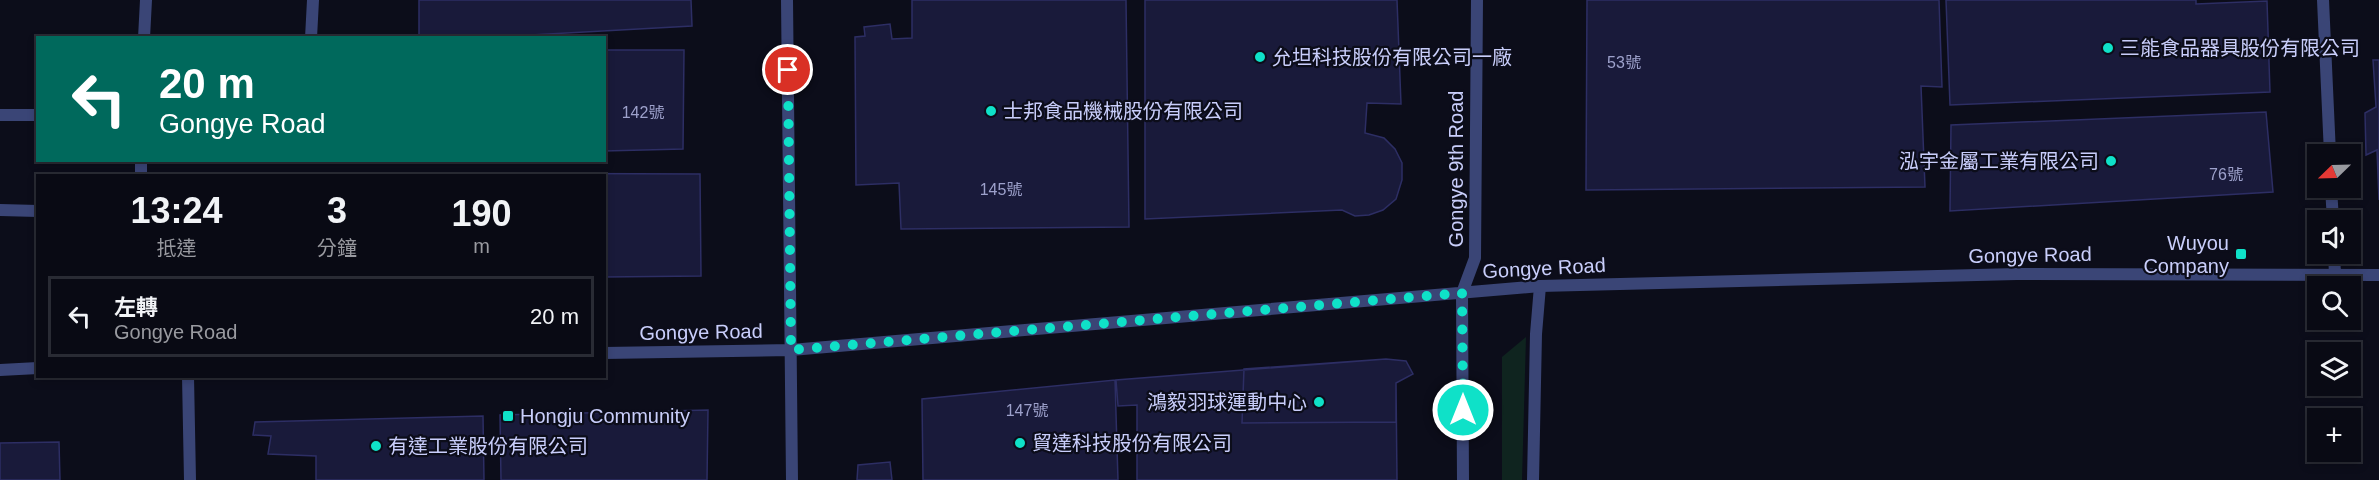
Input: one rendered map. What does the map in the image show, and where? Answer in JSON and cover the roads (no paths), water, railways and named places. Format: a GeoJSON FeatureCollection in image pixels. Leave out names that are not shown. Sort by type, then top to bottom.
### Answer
{"type":"FeatureCollection","features":[{"type":"Feature","properties":{"kind":"street"},"geometry":{"type":"LineString","coordinates":[[144,36],[146,0]]}},
{"type":"Feature","properties":{"kind":"street"},"geometry":{"type":"LineString","coordinates":[[311,36],[313,0]]}},
{"type":"Feature","properties":{"kind":"street"},"geometry":{"type":"LineString","coordinates":[[787,0],[792,480]]}},
{"type":"Feature","properties":{"kind":"street","name":"Gongye 9th Road"},"geometry":{"type":"LineString","coordinates":[[1463,480],[1462,293],[1475,258],[1477,0]]}},
{"type":"Feature","properties":{"kind":"street"},"geometry":{"type":"LineString","coordinates":[[2323,0],[2330,144]]}},
{"type":"Feature","properties":{"kind":"street"},"geometry":{"type":"LineString","coordinates":[[0,115],[36,115]]}},
{"type":"Feature","properties":{"kind":"street"},"geometry":{"type":"LineString","coordinates":[[0,210],[36,211]]}},
{"type":"Feature","properties":{"kind":"street"},"geometry":{"type":"LineString","coordinates":[[2334,264],[2335,274]]}},
{"type":"Feature","properties":{"kind":"street","name":"Gongye Road"},"geometry":{"type":"LineString","coordinates":[[606,353],[791,350],[1540,286],[2017,274],[2379,275]]}},
{"type":"Feature","properties":{"kind":"street"},"geometry":{"type":"LineString","coordinates":[[1533,480],[1536,334],[1540,286]]}},
{"type":"Feature","properties":{"kind":"street"},"geometry":{"type":"LineString","coordinates":[[0,370],[36,368]]}},
{"type":"Feature","properties":{"kind":"street"},"geometry":{"type":"LineString","coordinates":[[188,378],[190,480]]}},
{"type":"Feature","properties":{"kind":"place","name":"三能食品器具股份有限公司"},"geometry":{"type":"Point","coordinates":[2108,48]}},
{"type":"Feature","properties":{"kind":"place","name":"允坦科技股份有限公司一廠"},"geometry":{"type":"Point","coordinates":[1260,57]}},
{"type":"Feature","properties":{"kind":"place","name":"士邦食品機械股份有限公司"},"geometry":{"type":"Point","coordinates":[991,111]}},
{"type":"Feature","properties":{"kind":"place","name":"泓宇金屬工業有限公司"},"geometry":{"type":"Point","coordinates":[2111,161]}},
{"type":"Feature","properties":{"kind":"place","name":"Wuyou Company"},"geometry":{"type":"Point","coordinates":[2241,254]}},
{"type":"Feature","properties":{"kind":"place","name":"鴻毅羽球運動中心"},"geometry":{"type":"Point","coordinates":[1319,402]}},
{"type":"Feature","properties":{"kind":"place","name":"Hongju Community"},"geometry":{"type":"Point","coordinates":[508,416]}},
{"type":"Feature","properties":{"kind":"place","name":"貿達科技股份有限公司"},"geometry":{"type":"Point","coordinates":[1020,443]}},
{"type":"Feature","properties":{"kind":"place","name":"有達工業股份有限公司"},"geometry":{"type":"Point","coordinates":[376,446]}}]}
